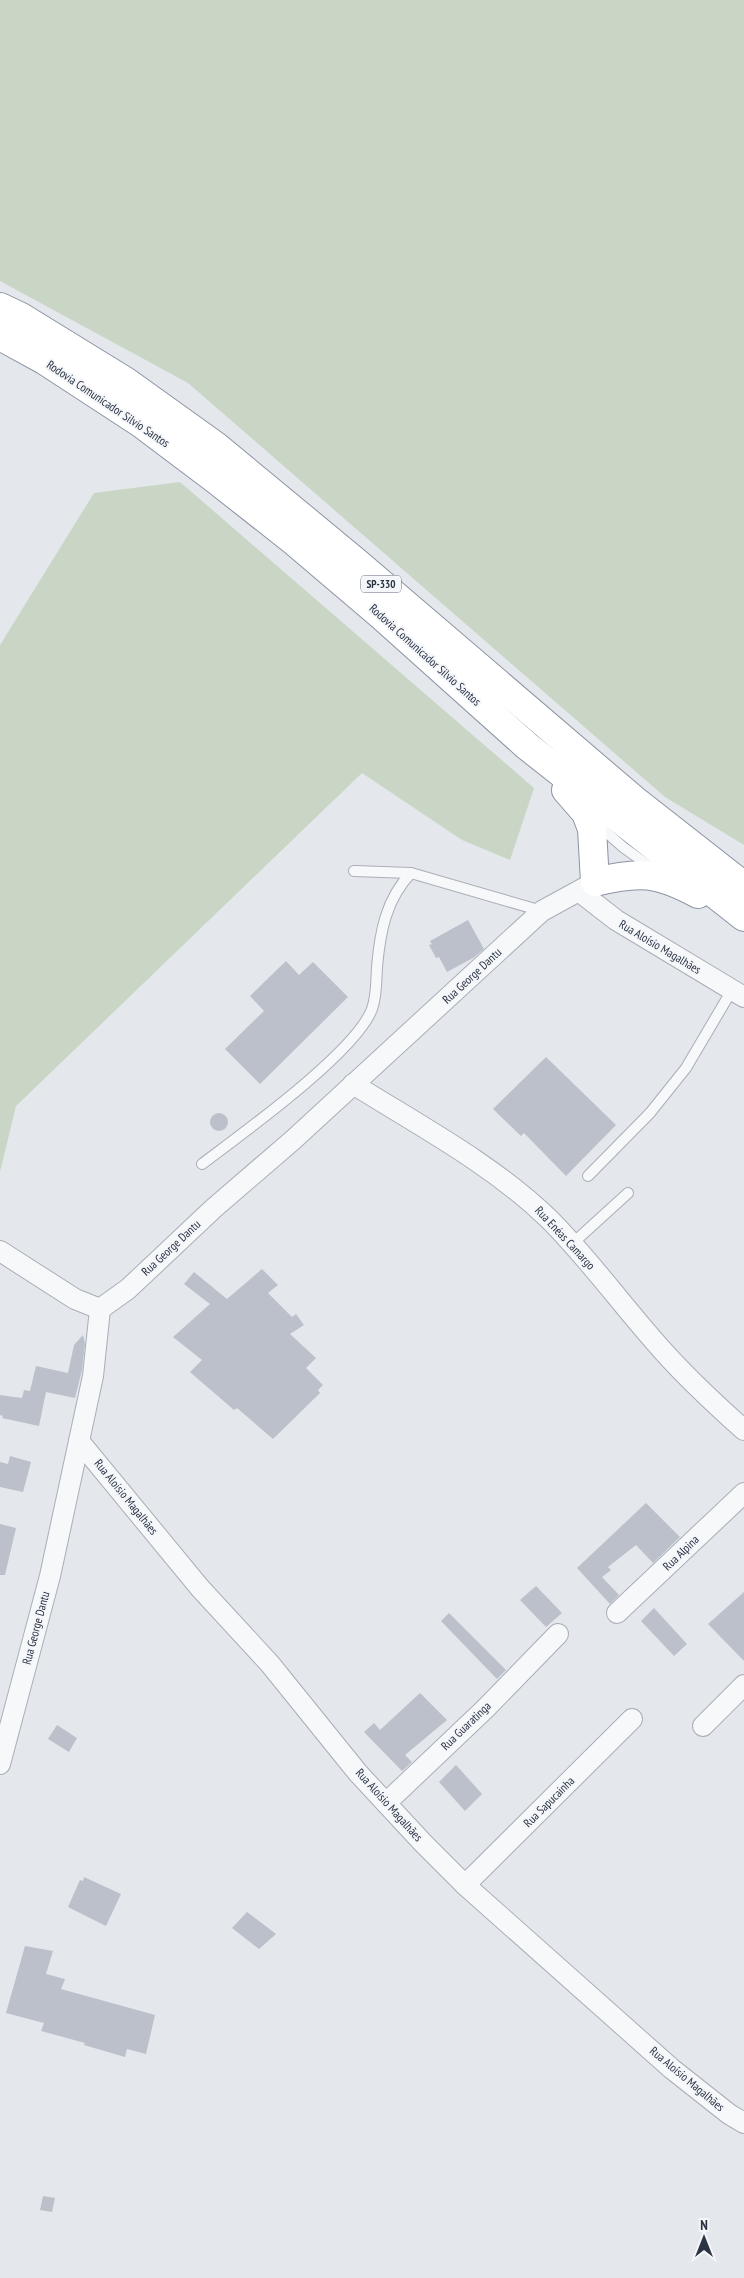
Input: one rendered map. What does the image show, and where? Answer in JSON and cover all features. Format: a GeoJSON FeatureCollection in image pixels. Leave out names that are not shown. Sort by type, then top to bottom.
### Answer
{"type":"FeatureCollection","features":[{"type":"Feature","properties":{"kind":"highway","name":"Rodovia Comunicador Silvio Santos"},"geometry":{"type":"LineString","coordinates":[[0,307],[21,317],[125,381],[216,447],[356,562],[633,799],[744,886]]}},
{"type":"Feature","properties":{"kind":"highway","name":"Rodovia Comunicador Silvio Santos"},"geometry":{"type":"LineString","coordinates":[[0,336],[44,360],[142,424],[215,478],[295,542],[382,616],[527,746],[744,918]]}},
{"type":"Feature","properties":{"kind":"highway"},"geometry":{"type":"LineString","coordinates":[[527,746],[586,813],[594,840],[587,887],[623,875],[644,874],[673,881],[744,918]]}},
{"type":"Feature","properties":{"kind":"street","name":"Rua George Dantu"},"geometry":{"type":"LineString","coordinates":[[0,1764],[50,1576],[93,1376],[100,1309],[128,1289],[214,1208],[542,911],[587,887]]}},
{"type":"Feature","properties":{"kind":"street","name":"Rua Aloísio Magalhães"},"geometry":{"type":"LineString","coordinates":[[587,887],[616,920],[738,993]]}},
{"type":"Feature","properties":{"kind":"street","name":"Rua Enéas Camargo"},"geometry":{"type":"LineString","coordinates":[[353,1084],[480,1163],[516,1190],[572,1244],[664,1352],[744,1430]]}},
{"type":"Feature","properties":{"kind":"street"},"geometry":{"type":"LineString","coordinates":[[0,1252],[75,1299],[100,1309]]}},
{"type":"Feature","properties":{"kind":"street","name":"Rua Aloísio Magalhães"},"geometry":{"type":"LineString","coordinates":[[79,1441],[200,1588],[270,1664],[358,1773],[386,1803],[466,1885],[672,2068],[729,2114],[744,2123]]}},
{"type":"Feature","properties":{"kind":"street","name":"Rua Alpina"},"geometry":{"type":"LineString","coordinates":[[617,1613],[744,1493]]}},
{"type":"Feature","properties":{"kind":"street","name":"Rua Guaratinga"},"geometry":{"type":"LineString","coordinates":[[386,1803],[485,1709],[551,1641]]}},
{"type":"Feature","properties":{"kind":"street"},"geometry":{"type":"LineString","coordinates":[[703,1726],[744,1685]]}},
{"type":"Feature","properties":{"kind":"street","name":"Rua Sapucainha"},"geometry":{"type":"LineString","coordinates":[[466,1885],[632,1719]]}},
{"type":"Feature","properties":{"kind":"lane"},"geometry":{"type":"LineString","coordinates":[[586,813],[623,847],[673,881]]}},
{"type":"Feature","properties":{"kind":"lane"},"geometry":{"type":"LineString","coordinates":[[354,872],[412,873],[542,911]]}},
{"type":"Feature","properties":{"kind":"lane"},"geometry":{"type":"LineString","coordinates":[[202,1164],[309,1079],[360,1030],[372,1009],[375,996],[379,952],[386,915],[398,888],[412,873]]}},
{"type":"Feature","properties":{"kind":"lane"},"geometry":{"type":"LineString","coordinates":[[588,1176],[650,1113],[686,1068],[738,993]]}},
{"type":"Feature","properties":{"kind":"lane"},"geometry":{"type":"LineString","coordinates":[[572,1244],[628,1194]]}},
{"type":"Feature","properties":{"kind":"green space"},"geometry":{"type":"Polygon","coordinates":[[[0,0],[744,0],[744,845],[665,797],[188,383],[0,281],[0,0]]]}},
{"type":"Feature","properties":{"kind":"green space"},"geometry":{"type":"Polygon","coordinates":[[[180,482],[534,788],[510,860],[462,840],[362,773],[16,1106],[0,1172],[0,645],[94,493],[180,482]]]}},
{"type":"Feature","properties":{"kind":"building"},"geometry":{"type":"Polygon","coordinates":[[[468,920],[484,949],[473,958],[447,972],[439,957],[436,958],[429,945],[432,944],[430,941],[468,920]]]}},
{"type":"Feature","properties":{"kind":"building"},"geometry":{"type":"Polygon","coordinates":[[[286,961],[299,975],[313,962],[348,997],[260,1084],[225,1049],[264,1011],[250,996],[286,961]]]}},
{"type":"Feature","properties":{"kind":"building"},"geometry":{"type":"Polygon","coordinates":[[[546,1057],[616,1125],[566,1176],[524,1133],[521,1136],[493,1109],[546,1057]]]}},
{"type":"Feature","properties":{"kind":"building"},"geometry":{"type":"Polygon","coordinates":[[[215,1113],[223,1113],[228,1118],[226,1129],[215,1131],[210,1126],[210,1118],[215,1113]]]}},
{"type":"Feature","properties":{"kind":"building"},"geometry":{"type":"Polygon","coordinates":[[[262,1269],[278,1285],[268,1293],[292,1317],[296,1314],[304,1325],[290,1334],[316,1358],[306,1368],[323,1385],[318,1390],[320,1393],[273,1439],[237,1408],[234,1410],[190,1372],[202,1360],[173,1337],[210,1304],[184,1284],[194,1272],[227,1299],[262,1269]]]}},
{"type":"Feature","properties":{"kind":"building"},"geometry":{"type":"Polygon","coordinates":[[[83,1335],[85,1343],[82,1370],[75,1398],[46,1392],[39,1426],[2,1418],[3,1416],[0,1415],[0,1395],[22,1398],[24,1390],[30,1391],[36,1366],[68,1373],[74,1345],[83,1335]]]}},
{"type":"Feature","properties":{"kind":"building"},"geometry":{"type":"Polygon","coordinates":[[[10,1456],[31,1462],[23,1492],[0,1487],[0,1462],[8,1464],[10,1456]]]}},
{"type":"Feature","properties":{"kind":"building"},"geometry":{"type":"Polygon","coordinates":[[[646,1503],[680,1537],[653,1563],[636,1545],[608,1567],[611,1570],[602,1577],[619,1595],[610,1604],[577,1568],[646,1503]]]}},
{"type":"Feature","properties":{"kind":"building"},"geometry":{"type":"Polygon","coordinates":[[[0,1524],[16,1528],[5,1575],[0,1575],[0,1524]]]}},
{"type":"Feature","properties":{"kind":"building"},"geometry":{"type":"Polygon","coordinates":[[[536,1586],[562,1613],[546,1627],[520,1600],[536,1586]]]}},
{"type":"Feature","properties":{"kind":"building"},"geometry":{"type":"Polygon","coordinates":[[[744,1592],[744,1661],[708,1624],[744,1592]]]}},
{"type":"Feature","properties":{"kind":"building"},"geometry":{"type":"Polygon","coordinates":[[[654,1608],[687,1644],[674,1656],[641,1621],[654,1608]]]}},
{"type":"Feature","properties":{"kind":"building"},"geometry":{"type":"Polygon","coordinates":[[[449,1613],[506,1670],[497,1679],[441,1621],[449,1613]]]}},
{"type":"Feature","properties":{"kind":"building"},"geometry":{"type":"Polygon","coordinates":[[[420,1693],[447,1720],[405,1755],[412,1762],[402,1771],[364,1732],[374,1723],[380,1730],[420,1693]]]}},
{"type":"Feature","properties":{"kind":"building"},"geometry":{"type":"Polygon","coordinates":[[[57,1725],[77,1738],[69,1752],[48,1739],[57,1725]]]}},
{"type":"Feature","properties":{"kind":"building"},"geometry":{"type":"Polygon","coordinates":[[[456,1765],[482,1794],[465,1811],[439,1782],[456,1765]]]}},
{"type":"Feature","properties":{"kind":"building"},"geometry":{"type":"Polygon","coordinates":[[[84,1877],[121,1894],[106,1926],[68,1907],[80,1880],[83,1881],[84,1877]]]}},
{"type":"Feature","properties":{"kind":"building"},"geometry":{"type":"Polygon","coordinates":[[[247,1912],[276,1934],[259,1949],[232,1928],[247,1912]]]}},
{"type":"Feature","properties":{"kind":"building"},"geometry":{"type":"Polygon","coordinates":[[[25,1946],[53,1951],[46,1974],[65,1979],[61,1989],[155,2015],[146,2054],[127,2049],[125,2057],[84,2045],[85,2043],[41,2031],[44,2023],[6,2013],[25,1946]]]}},
{"type":"Feature","properties":{"kind":"building"},"geometry":{"type":"Polygon","coordinates":[[[43,2196],[55,2198],[52,2212],[40,2210],[43,2196]]]}}]}
